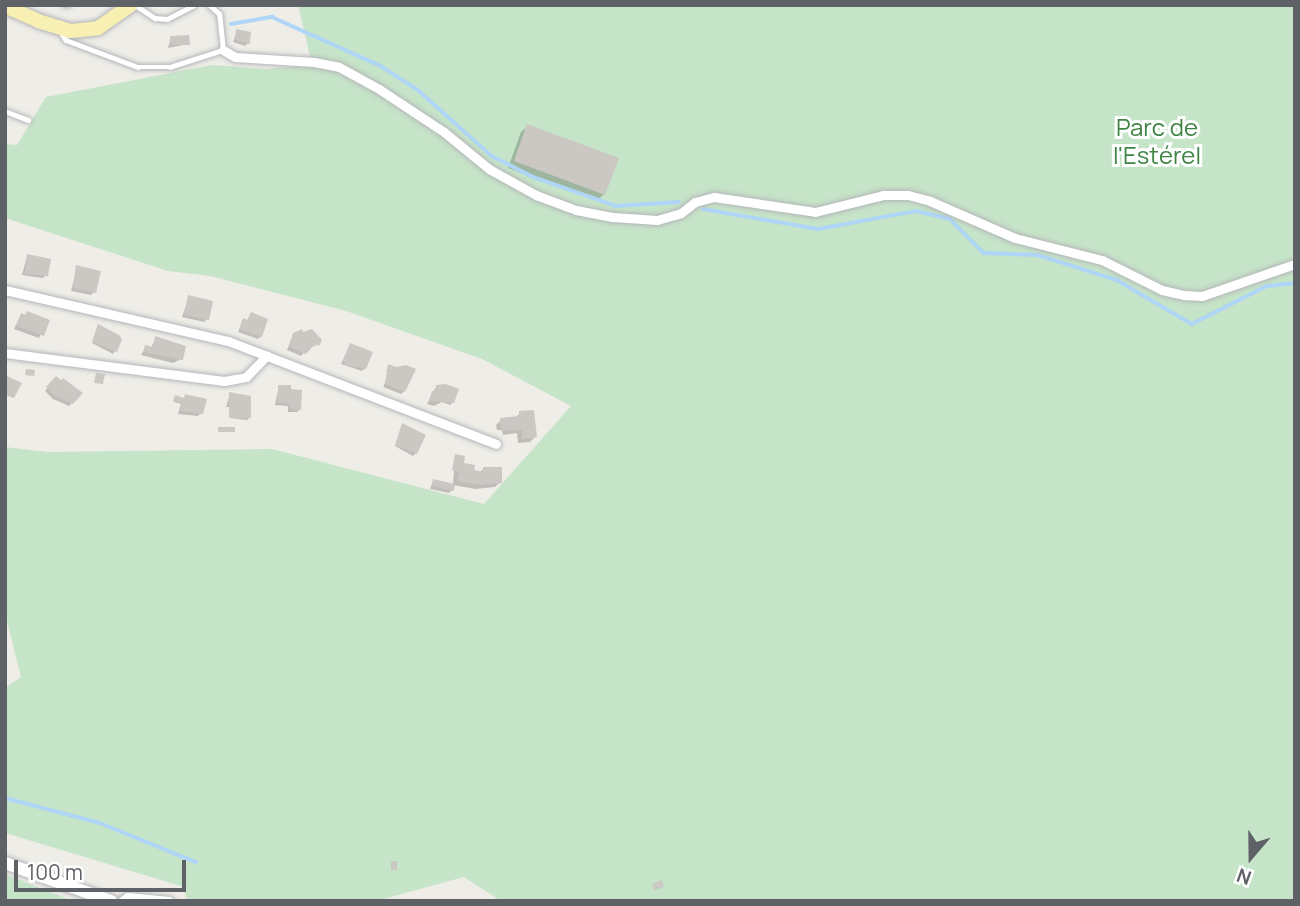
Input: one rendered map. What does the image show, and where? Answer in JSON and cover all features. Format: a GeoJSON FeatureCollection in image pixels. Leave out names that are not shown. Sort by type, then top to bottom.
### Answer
{"type":"FeatureCollection","features":[{"type":"Feature","properties":{"kind":"main road"},"geometry":{"type":"LineString","coordinates":[[5,6],[59,29],[98,28],[133,5]]}},
{"type":"Feature","properties":{"kind":"main road"},"geometry":{"type":"LineString","coordinates":[[5,863],[111,901]]}},
{"type":"Feature","properties":{"kind":"street"},"geometry":{"type":"LineString","coordinates":[[223,50],[235,57],[314,62],[339,67],[379,89],[443,132],[489,169],[536,195],[576,209],[613,217],[657,220],[681,213],[695,202],[714,197],[815,212],[883,195],[908,195],[930,201],[1015,238],[1102,260],[1162,290],[1184,295],[1202,296],[1295,264]]}},
{"type":"Feature","properties":{"kind":"street"},"geometry":{"type":"LineString","coordinates":[[5,290],[228,341],[496,444]]}},
{"type":"Feature","properties":{"kind":"street"},"geometry":{"type":"LineString","coordinates":[[5,353],[225,381],[246,377],[267,355]]}},
{"type":"Feature","properties":{"kind":"street"},"geometry":{"type":"LineString","coordinates":[[122,901],[128,897],[169,901]]}},
{"type":"Feature","properties":{"kind":"lane"},"geometry":{"type":"LineString","coordinates":[[133,5],[155,18],[167,19],[194,5]]}},
{"type":"Feature","properties":{"kind":"lane"},"geometry":{"type":"LineString","coordinates":[[59,29],[66,40],[138,67],[170,67],[223,50],[219,14],[209,5]]}},
{"type":"Feature","properties":{"kind":"lane"},"geometry":{"type":"LineString","coordinates":[[5,111],[28,120]]}},
{"type":"Feature","properties":{"kind":"green space","name":"Parc de l'Estérel"},"geometry":{"type":"Polygon","coordinates":[[[298,5],[1295,5],[1295,901],[501,901],[464,877],[376,901],[188,901],[181,886],[5,833],[5,688],[21,677],[5,613],[5,447],[48,452],[272,449],[484,504],[571,406],[482,359],[346,311],[210,276],[168,271],[5,218],[5,144],[17,145],[46,97],[212,65],[266,69],[312,65],[298,5]]]}},
{"type":"Feature","properties":{"kind":"green space"},"geometry":{"type":"Polygon","coordinates":[[[5,874],[20,880],[73,901],[5,901],[5,874]]]}},
{"type":"Feature","properties":{"kind":"building"},"geometry":{"type":"Polygon","coordinates":[[[236,29],[251,32],[250,44],[235,40],[236,29]]]}},
{"type":"Feature","properties":{"kind":"building"},"geometry":{"type":"Polygon","coordinates":[[[189,35],[190,45],[171,45],[170,36],[189,35]]]}},
{"type":"Feature","properties":{"kind":"building"},"geometry":{"type":"Polygon","coordinates":[[[527,124],[619,158],[605,195],[514,161],[527,124]]]}},
{"type":"Feature","properties":{"kind":"building"},"geometry":{"type":"Polygon","coordinates":[[[27,254],[51,259],[48,276],[25,274],[27,254]]]}},
{"type":"Feature","properties":{"kind":"building"},"geometry":{"type":"Polygon","coordinates":[[[76,265],[101,271],[96,293],[73,288],[76,265]]]}},
{"type":"Feature","properties":{"kind":"building"},"geometry":{"type":"Polygon","coordinates":[[[188,295],[213,301],[209,320],[184,315],[188,295]]]}},
{"type":"Feature","properties":{"kind":"building"},"geometry":{"type":"Polygon","coordinates":[[[27,311],[50,320],[44,336],[16,326],[21,313],[25,315],[27,311]]]}},
{"type":"Feature","properties":{"kind":"building"},"geometry":{"type":"Polygon","coordinates":[[[251,312],[268,319],[262,337],[239,329],[243,318],[247,320],[251,312]]]}},
{"type":"Feature","properties":{"kind":"building"},"geometry":{"type":"Polygon","coordinates":[[[98,324],[122,339],[117,352],[92,342],[98,324]]]}},
{"type":"Feature","properties":{"kind":"building"},"geometry":{"type":"Polygon","coordinates":[[[302,329],[303,332],[312,329],[322,340],[319,346],[315,344],[306,354],[289,347],[293,333],[302,329]]]}},
{"type":"Feature","properties":{"kind":"building"},"geometry":{"type":"Polygon","coordinates":[[[155,336],[186,346],[183,360],[143,352],[145,345],[153,347],[155,336]]]}},
{"type":"Feature","properties":{"kind":"building"},"geometry":{"type":"Polygon","coordinates":[[[350,343],[373,352],[366,369],[346,365],[343,361],[350,343]]]}},
{"type":"Feature","properties":{"kind":"building"},"geometry":{"type":"Polygon","coordinates":[[[388,364],[396,367],[406,365],[416,369],[405,392],[385,384],[388,364]]]}},
{"type":"Feature","properties":{"kind":"building"},"geometry":{"type":"Polygon","coordinates":[[[26,369],[35,370],[34,376],[25,375],[26,369]]]}},
{"type":"Feature","properties":{"kind":"building"},"geometry":{"type":"Polygon","coordinates":[[[96,373],[105,374],[103,384],[94,383],[96,373]]]}},
{"type":"Feature","properties":{"kind":"building"},"geometry":{"type":"Polygon","coordinates":[[[5,375],[22,383],[14,398],[5,395],[5,375]]]}},
{"type":"Feature","properties":{"kind":"building"},"geometry":{"type":"Polygon","coordinates":[[[56,376],[83,393],[73,404],[56,397],[46,387],[56,376]]]}},
{"type":"Feature","properties":{"kind":"building"},"geometry":{"type":"Polygon","coordinates":[[[446,384],[459,389],[454,403],[429,401],[432,391],[436,391],[436,385],[446,384]]]}},
{"type":"Feature","properties":{"kind":"building"},"geometry":{"type":"Polygon","coordinates":[[[278,385],[291,385],[291,389],[302,390],[301,410],[290,409],[290,404],[278,403],[278,385]]]}},
{"type":"Feature","properties":{"kind":"building"},"geometry":{"type":"Polygon","coordinates":[[[229,392],[251,396],[251,418],[229,418],[229,392]]]}},
{"type":"Feature","properties":{"kind":"building"},"geometry":{"type":"Polygon","coordinates":[[[185,394],[207,399],[203,414],[180,411],[182,404],[173,401],[175,395],[184,398],[185,394]]]}},
{"type":"Feature","properties":{"kind":"building"},"geometry":{"type":"Polygon","coordinates":[[[534,410],[537,437],[522,439],[522,430],[501,431],[500,418],[519,416],[519,411],[534,410]]]}},
{"type":"Feature","properties":{"kind":"building"},"geometry":{"type":"Polygon","coordinates":[[[402,423],[426,435],[417,454],[395,445],[402,423]]]}},
{"type":"Feature","properties":{"kind":"building"},"geometry":{"type":"Polygon","coordinates":[[[218,427],[235,427],[235,432],[218,432],[218,427]]]}},
{"type":"Feature","properties":{"kind":"building"},"geometry":{"type":"Polygon","coordinates":[[[455,454],[465,456],[464,463],[475,465],[474,470],[483,472],[483,467],[502,467],[502,483],[481,485],[457,481],[459,472],[452,470],[455,454]]]}},
{"type":"Feature","properties":{"kind":"building"},"geometry":{"type":"Polygon","coordinates":[[[433,479],[455,484],[454,491],[432,486],[433,479]]]}},
{"type":"Feature","properties":{"kind":"building"},"geometry":{"type":"Polygon","coordinates":[[[391,861],[397,861],[397,870],[391,870],[391,861]]]}},
{"type":"Feature","properties":{"kind":"building"},"geometry":{"type":"Polygon","coordinates":[[[662,880],[664,887],[654,890],[652,884],[662,880]]]}},
{"type":"Feature","properties":{"kind":"waterway"},"geometry":{"type":"LineString","coordinates":[[231,24],[272,17],[381,66],[418,90],[492,156],[533,177],[616,206],[679,202]]}},
{"type":"Feature","properties":{"kind":"waterway"},"geometry":{"type":"LineString","coordinates":[[703,209],[818,229],[916,211],[950,219],[984,253],[1038,255],[1117,280],[1192,324],[1267,286],[1295,283]]}},
{"type":"Feature","properties":{"kind":"waterway"},"geometry":{"type":"LineString","coordinates":[[5,798],[100,823],[196,862]]}}]}
